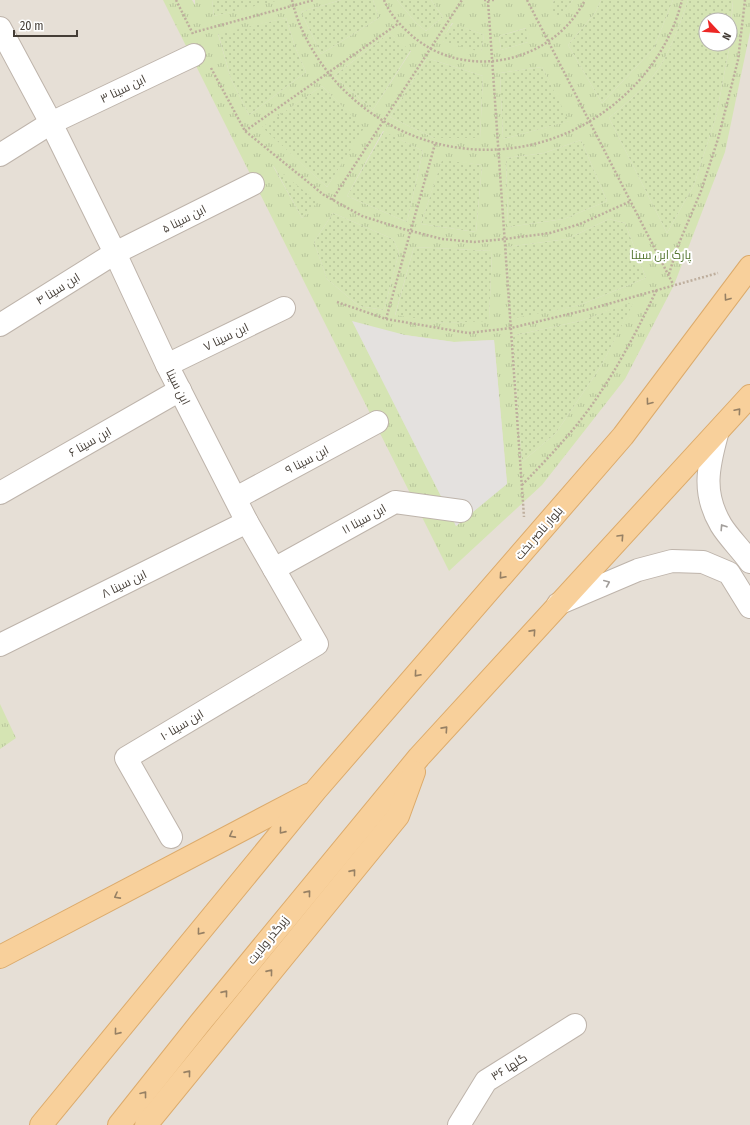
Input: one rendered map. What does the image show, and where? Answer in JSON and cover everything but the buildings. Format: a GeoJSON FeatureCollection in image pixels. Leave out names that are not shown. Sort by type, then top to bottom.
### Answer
{"type":"FeatureCollection","features":[{"type":"Feature","properties":{"kind":"main road","name":"بلوار ناصر بخت"},"geometry":{"type":"LineString","coordinates":[[316,790],[623,436],[750,267]]}},
{"type":"Feature","properties":{"kind":"main road"},"geometry":{"type":"LineString","coordinates":[[146,1125],[398,816],[419,758],[558,604],[717,434],[750,396]]}},
{"type":"Feature","properties":{"kind":"main road","name":"زیرگذر ولایت"},"geometry":{"type":"LineString","coordinates":[[119,1125],[200,1023],[419,758]]}},
{"type":"Feature","properties":{"kind":"main road"},"geometry":{"type":"LineString","coordinates":[[0,958],[316,790]]}},
{"type":"Feature","properties":{"kind":"main road"},"geometry":{"type":"LineString","coordinates":[[41,1125],[316,790]]}},
{"type":"Feature","properties":{"kind":"street","name":"ابن سینا"},"geometry":{"type":"LineString","coordinates":[[0,28],[51,123],[115,253],[167,365],[247,522],[317,644]]}},
{"type":"Feature","properties":{"kind":"street","name":"ابن سینا ۳"},"geometry":{"type":"LineString","coordinates":[[0,155],[51,123],[200,54]]}},
{"type":"Feature","properties":{"kind":"street","name":"ابن سینا ۵"},"geometry":{"type":"LineString","coordinates":[[115,253],[253,184]]}},
{"type":"Feature","properties":{"kind":"street","name":"ابن سینا ۴"},"geometry":{"type":"LineString","coordinates":[[0,325],[115,253]]}},
{"type":"Feature","properties":{"kind":"street","name":"ابن سینا ۷"},"geometry":{"type":"LineString","coordinates":[[167,365],[284,308]]}},
{"type":"Feature","properties":{"kind":"street","name":"ابن سینا ۶"},"geometry":{"type":"LineString","coordinates":[[0,493],[180,390]]}},
{"type":"Feature","properties":{"kind":"street","name":"ابن سینا ۹"},"geometry":{"type":"LineString","coordinates":[[236,498],[377,422]]}},
{"type":"Feature","properties":{"kind":"street"},"geometry":{"type":"LineString","coordinates":[[717,434],[708,470],[710,494],[721,524],[749,558],[729,573]]}},
{"type":"Feature","properties":{"kind":"street","name":"ابن سینا ۱۱"},"geometry":{"type":"LineString","coordinates":[[274,569],[395,502],[462,511]]}},
{"type":"Feature","properties":{"kind":"street","name":"ابن سینا ۸"},"geometry":{"type":"LineString","coordinates":[[0,645],[247,522]]}},
{"type":"Feature","properties":{"kind":"street"},"geometry":{"type":"LineString","coordinates":[[558,604],[638,570],[672,561],[703,562],[729,573],[750,607]]}},
{"type":"Feature","properties":{"kind":"street","name":"ابن سینا ۱۰"},"geometry":{"type":"LineString","coordinates":[[172,837],[126,758],[317,644]]}},
{"type":"Feature","properties":{"kind":"street","name":"۳۶ گلها"},"geometry":{"type":"LineString","coordinates":[[459,1125],[486,1081],[575,1025]]}},
{"type":"Feature","properties":{"kind":"path"},"geometry":{"type":"LineString","coordinates":[[176,0],[193,33],[200,54],[245,131],[324,195],[362,216],[411,232],[442,239],[474,242],[550,233],[580,224],[630,201]]}},
{"type":"Feature","properties":{"kind":"path"},"geometry":{"type":"LineString","coordinates":[[292,0],[307,41],[328,73],[353,100],[383,122],[408,134],[435,144],[456,148],[498,150],[542,142],[561,136],[590,122],[619,101],[644,76],[664,46],[679,14],[682,0]]}},
{"type":"Feature","properties":{"kind":"path"},"geometry":{"type":"LineString","coordinates":[[193,33],[314,0]]}},
{"type":"Feature","properties":{"kind":"path"},"geometry":{"type":"LineString","coordinates":[[384,0],[399,23],[413,37],[430,48],[457,58],[471,61],[492,62],[512,59],[531,52],[549,42],[566,27],[585,0]]}},
{"type":"Feature","properties":{"kind":"path"},"geometry":{"type":"LineString","coordinates":[[332,200],[462,0]]}},
{"type":"Feature","properties":{"kind":"path"},"geometry":{"type":"LineString","coordinates":[[484,0],[496,0]]}},
{"type":"Feature","properties":{"kind":"path"},"geometry":{"type":"LineString","coordinates":[[527,0],[674,285]]}},
{"type":"Feature","properties":{"kind":"path"},"geometry":{"type":"LineString","coordinates":[[668,274],[677,248],[701,191],[718,139],[738,60],[745,0]]}},
{"type":"Feature","properties":{"kind":"path"},"geometry":{"type":"LineString","coordinates":[[488,1],[526,548]]}},
{"type":"Feature","properties":{"kind":"path"},"geometry":{"type":"LineString","coordinates":[[245,131],[399,23]]}},
{"type":"Feature","properties":{"kind":"path"},"geometry":{"type":"LineString","coordinates":[[386,319],[435,144]]}},
{"type":"Feature","properties":{"kind":"path"},"geometry":{"type":"LineString","coordinates":[[336,302],[386,319],[468,333],[511,328],[590,309],[658,288],[719,272]]}},
{"type":"Feature","properties":{"kind":"path"},"geometry":{"type":"LineString","coordinates":[[522,485],[563,442],[600,394],[632,343],[658,288]]}},
{"type":"Feature","properties":{"kind":"shaded area"},"geometry":{"type":"Polygon","coordinates":[[[0,0],[750,0],[750,1125],[0,1125],[0,0]]]}},
{"type":"Feature","properties":{"kind":"shaded area"},"geometry":{"type":"Polygon","coordinates":[[[352,321],[405,335],[454,342],[494,340],[507,484],[456,526],[352,321]]]}},
{"type":"Feature","properties":{"kind":"green space","name":"پارک ابن سینا"},"geometry":{"type":"Polygon","coordinates":[[[163,0],[192,0],[195,5],[195,0],[212,0],[214,16],[280,0],[341,0],[301,12],[321,54],[379,18],[373,0],[397,0],[416,23],[426,31],[443,17],[431,0],[554,0],[551,8],[557,20],[573,0],[601,0],[595,13],[568,45],[602,103],[654,48],[673,0],[688,0],[680,24],[666,56],[657,71],[638,93],[609,118],[667,233],[694,185],[716,117],[728,52],[738,52],[738,12],[732,12],[733,0],[750,0],[750,32],[725,152],[674,285],[625,379],[542,485],[449,571],[163,0]],[[286,18],[218,34],[231,79],[249,115],[306,72],[295,47],[286,18]],[[452,23],[442,41],[481,52],[484,35],[452,23]],[[526,28],[499,36],[501,50],[528,42],[526,28]],[[389,33],[334,76],[373,110],[411,51],[389,33]],[[427,58],[390,117],[434,138],[480,138],[483,76],[427,58]],[[542,67],[500,73],[503,139],[569,121],[542,67]],[[322,86],[262,127],[327,187],[364,128],[322,86]],[[383,131],[347,196],[407,222],[423,151],[383,131]],[[581,140],[544,153],[506,158],[508,227],[564,219],[607,201],[581,140]],[[442,160],[421,224],[476,232],[482,165],[442,160]],[[273,166],[302,218],[318,202],[273,166]],[[333,213],[314,242],[327,279],[359,306],[384,310],[399,252],[393,239],[333,213]],[[609,219],[567,239],[506,247],[510,319],[580,305],[646,278],[625,223],[609,219]],[[414,247],[395,315],[445,323],[489,321],[492,251],[414,247]],[[634,302],[580,321],[512,336],[522,462],[556,433],[601,366],[634,302]],[[405,335],[456,526],[507,483],[494,340],[454,342],[405,335]]]}},
{"type":"Feature","properties":{"kind":"green space"},"geometry":{"type":"Polygon","coordinates":[[[212,0],[280,0],[280,1],[214,16],[212,0]]]}},
{"type":"Feature","properties":{"kind":"green space"},"geometry":{"type":"Polygon","coordinates":[[[341,0],[373,0],[379,18],[321,54],[301,12],[341,0]]]}},
{"type":"Feature","properties":{"kind":"green space"},"geometry":{"type":"Polygon","coordinates":[[[397,0],[431,0],[443,17],[426,31],[416,23],[397,0]]]}},
{"type":"Feature","properties":{"kind":"green space"},"geometry":{"type":"Polygon","coordinates":[[[554,0],[573,0],[557,21],[550,8],[554,0]]]}},
{"type":"Feature","properties":{"kind":"green space"},"geometry":{"type":"Polygon","coordinates":[[[601,0],[673,0],[654,48],[602,103],[568,45],[595,13],[601,0]]]}},
{"type":"Feature","properties":{"kind":"green space"},"geometry":{"type":"Polygon","coordinates":[[[688,0],[733,0],[732,12],[698,12],[698,52],[728,52],[716,117],[694,185],[667,233],[609,118],[638,93],[657,71],[666,56],[680,24],[688,0]]]}},
{"type":"Feature","properties":{"kind":"green space"},"geometry":{"type":"Polygon","coordinates":[[[286,18],[295,47],[306,72],[249,115],[231,79],[218,33],[286,18]]]}},
{"type":"Feature","properties":{"kind":"green space"},"geometry":{"type":"Polygon","coordinates":[[[453,23],[484,35],[481,53],[441,41],[453,23]]]}},
{"type":"Feature","properties":{"kind":"green space"},"geometry":{"type":"Polygon","coordinates":[[[527,28],[528,42],[501,50],[499,36],[527,28]]]}},
{"type":"Feature","properties":{"kind":"green space"},"geometry":{"type":"Polygon","coordinates":[[[389,33],[411,50],[373,110],[334,76],[389,33]]]}},
{"type":"Feature","properties":{"kind":"green space"},"geometry":{"type":"Polygon","coordinates":[[[427,58],[483,76],[480,138],[434,138],[390,117],[427,58]]]}},
{"type":"Feature","properties":{"kind":"green space"},"geometry":{"type":"Polygon","coordinates":[[[542,67],[570,121],[503,139],[500,73],[542,67]]]}},
{"type":"Feature","properties":{"kind":"green space"},"geometry":{"type":"Polygon","coordinates":[[[322,86],[365,128],[327,187],[261,127],[322,86]]]}},
{"type":"Feature","properties":{"kind":"green space"},"geometry":{"type":"Polygon","coordinates":[[[384,131],[423,151],[407,222],[347,196],[384,131]]]}},
{"type":"Feature","properties":{"kind":"green space"},"geometry":{"type":"Polygon","coordinates":[[[581,140],[607,201],[564,219],[508,227],[506,158],[544,153],[581,140]]]}},
{"type":"Feature","properties":{"kind":"green space"},"geometry":{"type":"Polygon","coordinates":[[[442,159],[482,165],[476,232],[421,224],[442,159]]]}},
{"type":"Feature","properties":{"kind":"green space"},"geometry":{"type":"Polygon","coordinates":[[[273,165],[319,202],[302,218],[273,165]]]}},
{"type":"Feature","properties":{"kind":"green space"},"geometry":{"type":"Polygon","coordinates":[[[333,213],[393,239],[399,252],[384,310],[359,306],[327,279],[314,242],[333,213]]]}},
{"type":"Feature","properties":{"kind":"green space"},"geometry":{"type":"Polygon","coordinates":[[[609,219],[625,223],[646,278],[580,305],[510,320],[506,247],[567,239],[609,219]]]}},
{"type":"Feature","properties":{"kind":"green space"},"geometry":{"type":"Polygon","coordinates":[[[414,247],[492,251],[489,322],[445,323],[395,316],[414,247]]]}},
{"type":"Feature","properties":{"kind":"green space"},"geometry":{"type":"Polygon","coordinates":[[[635,301],[601,366],[556,433],[522,462],[512,336],[580,321],[635,301]]]}},
{"type":"Feature","properties":{"kind":"green space"},"geometry":{"type":"Polygon","coordinates":[[[0,704],[16,738],[0,749],[0,704]]]}}]}
